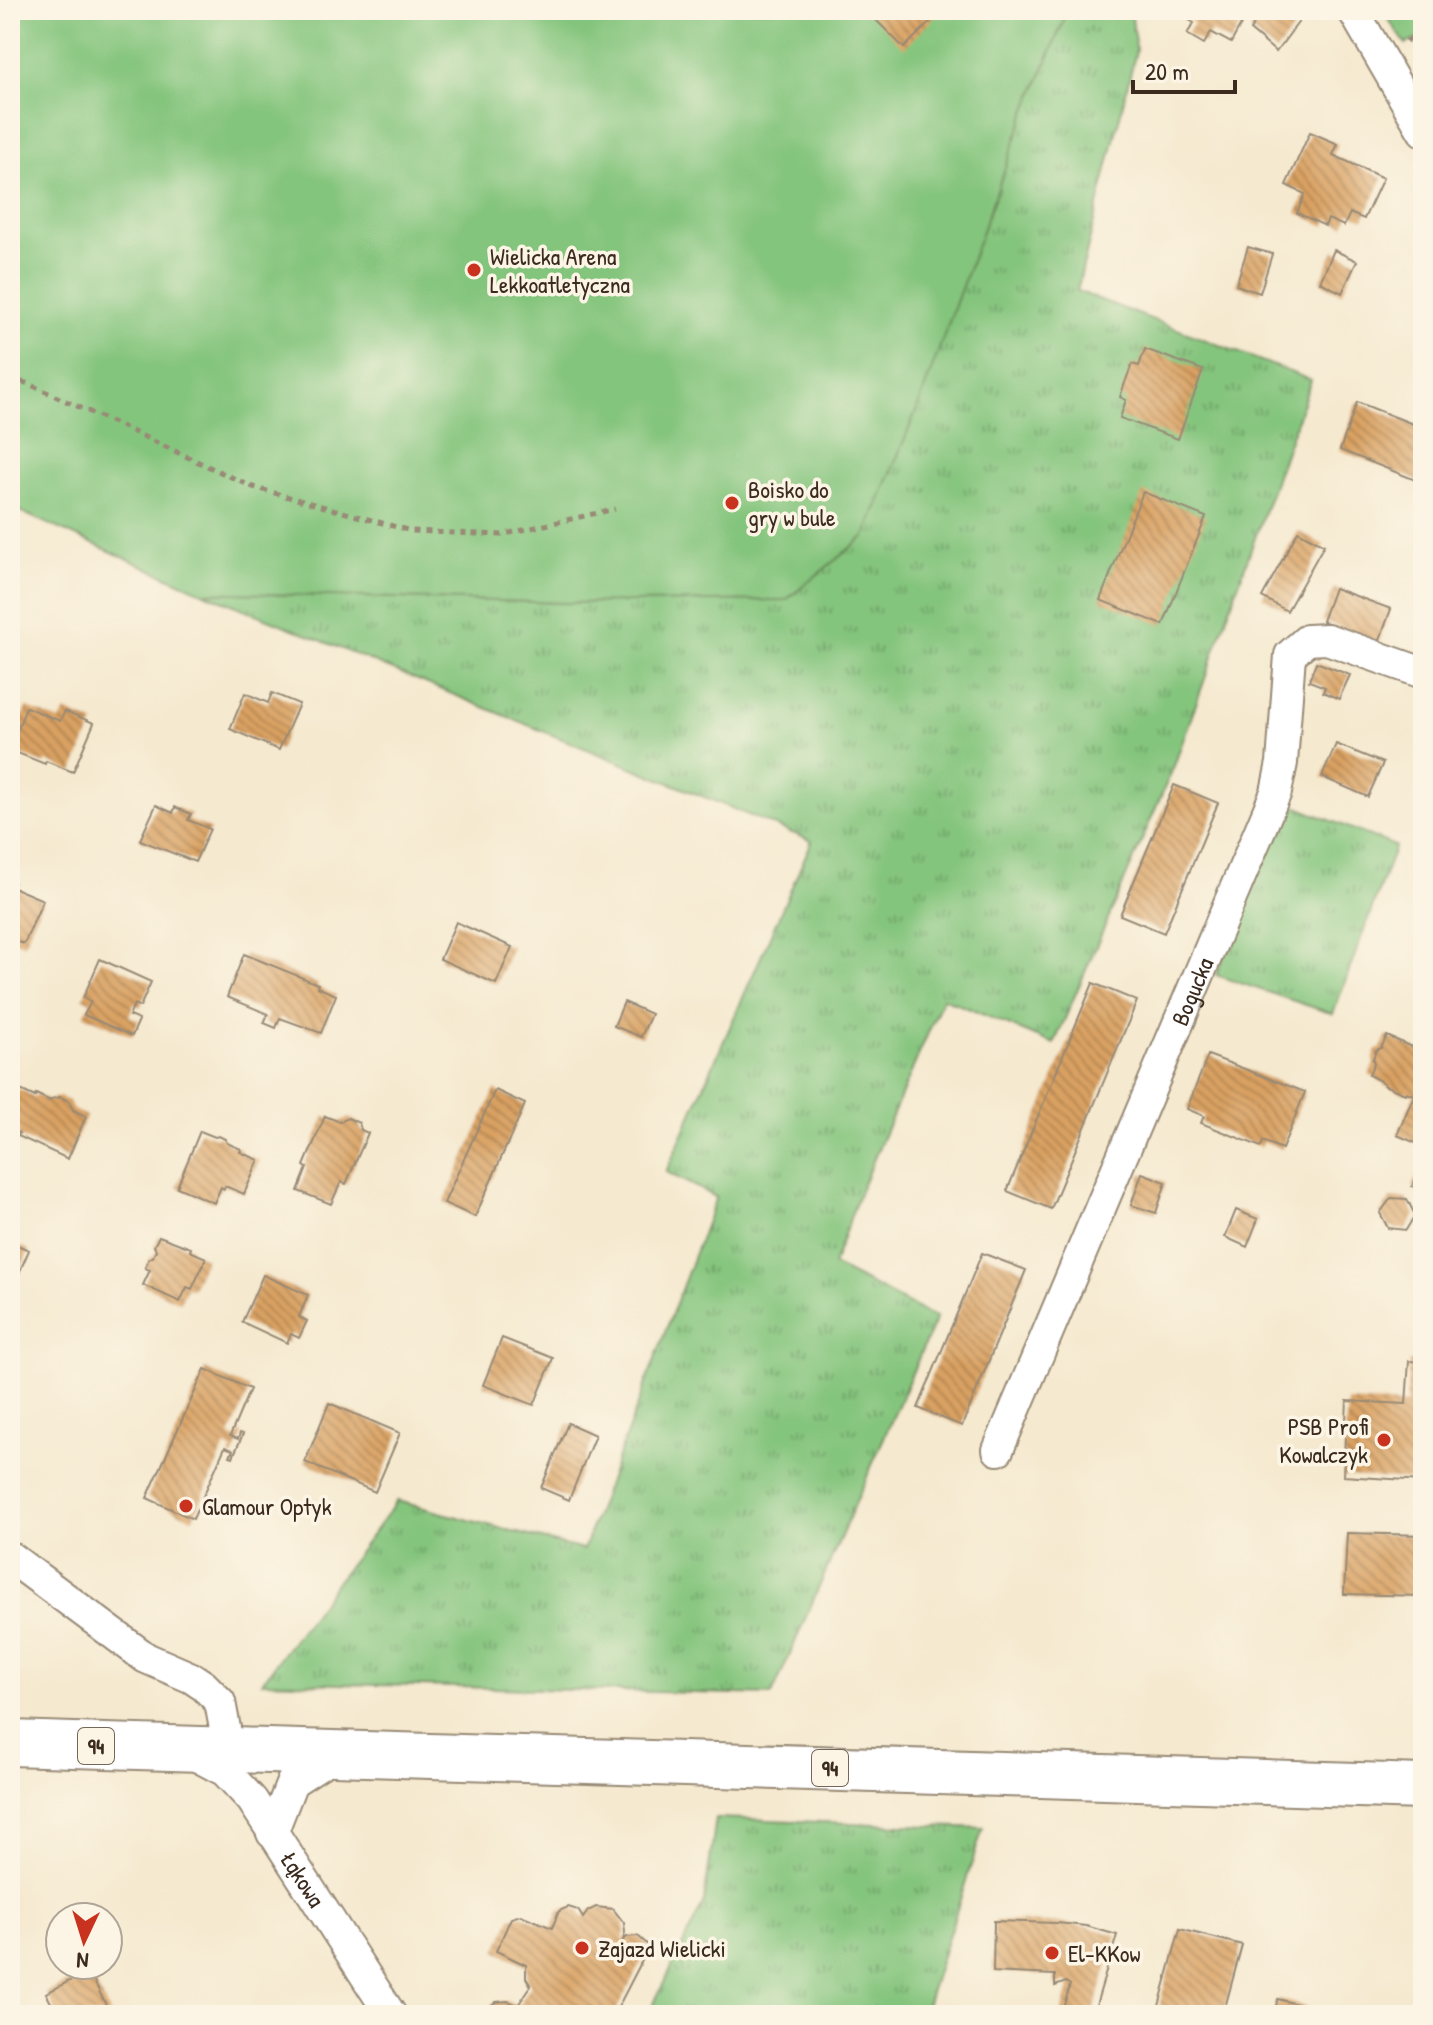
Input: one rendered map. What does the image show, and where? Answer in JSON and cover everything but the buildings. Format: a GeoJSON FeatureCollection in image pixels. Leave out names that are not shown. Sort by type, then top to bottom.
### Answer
{"type":"FeatureCollection","features":[{"type":"Feature","properties":{"kind":"main road","name":"94"},"geometry":{"type":"LineString","coordinates":[[10,1743],[1423,1787]]}},
{"type":"Feature","properties":{"kind":"street"},"geometry":{"type":"LineString","coordinates":[[1353,10],[1423,131]]}},
{"type":"Feature","properties":{"kind":"street","name":"Bogucka"},"geometry":{"type":"LineString","coordinates":[[998,1450],[1276,792],[1282,763],[1290,655],[1307,640],[1327,639],[1423,673]]}},
{"type":"Feature","properties":{"kind":"street"},"geometry":{"type":"LineString","coordinates":[[10,1557],[146,1658],[204,1686],[220,1702],[229,1750]]}},
{"type":"Feature","properties":{"kind":"street"},"geometry":{"type":"LineString","coordinates":[[182,1749],[225,1771],[252,1800],[272,1833]]}},
{"type":"Feature","properties":{"kind":"street","name":"Łąkowa"},"geometry":{"type":"LineString","coordinates":[[335,1754],[292,1782],[272,1833],[391,2015]]}},
{"type":"Feature","properties":{"kind":"path"},"geometry":{"type":"LineString","coordinates":[[10,378],[253,487],[411,531],[501,535],[615,509]]}},
{"type":"Feature","properties":{"kind":"green space"},"geometry":{"type":"Polygon","coordinates":[[[10,10],[1068,10],[1024,116],[919,404],[865,536],[786,600],[566,603],[202,592],[10,507],[10,10]]]}},
{"type":"Feature","properties":{"kind":"green space"},"geometry":{"type":"Polygon","coordinates":[[[1068,10],[1131,10],[1136,51],[1077,291],[1311,380],[1174,766],[1054,1044],[943,998],[860,1191],[833,1265],[936,1318],[772,1695],[262,1682],[397,1501],[583,1550],[716,1197],[666,1172],[812,841],[202,592],[566,603],[1024,116],[1068,10]]]}},
{"type":"Feature","properties":{"kind":"green space"},"geometry":{"type":"Polygon","coordinates":[[[1382,10],[1423,10],[1423,37],[1406,44],[1382,10]]]}},
{"type":"Feature","properties":{"kind":"green space"},"geometry":{"type":"Polygon","coordinates":[[[1287,803],[1395,846],[1333,1014],[1216,975],[1287,803]]]}},
{"type":"Feature","properties":{"kind":"green space"},"geometry":{"type":"Polygon","coordinates":[[[716,1818],[983,1828],[923,2015],[648,2015],[704,1902],[716,1818]]]}},
{"type":"Feature","properties":{"kind":"place","name":"Wielicka Arena Lekkoatletyczna"},"geometry":{"type":"Point","coordinates":[474,270]}},
{"type":"Feature","properties":{"kind":"place","name":"Boisko do gry w bule"},"geometry":{"type":"Point","coordinates":[732,503]}},
{"type":"Feature","properties":{"kind":"place","name":"PSB Profi Kowalczyk"},"geometry":{"type":"Point","coordinates":[1384,1440]}},
{"type":"Feature","properties":{"kind":"place","name":"Glamour Optyk"},"geometry":{"type":"Point","coordinates":[186,1506]}},
{"type":"Feature","properties":{"kind":"place","name":"Zajazd Wielicki"},"geometry":{"type":"Point","coordinates":[582,1948]}},
{"type":"Feature","properties":{"kind":"place","name":"El-KKow"},"geometry":{"type":"Point","coordinates":[1052,1953]}}]}
